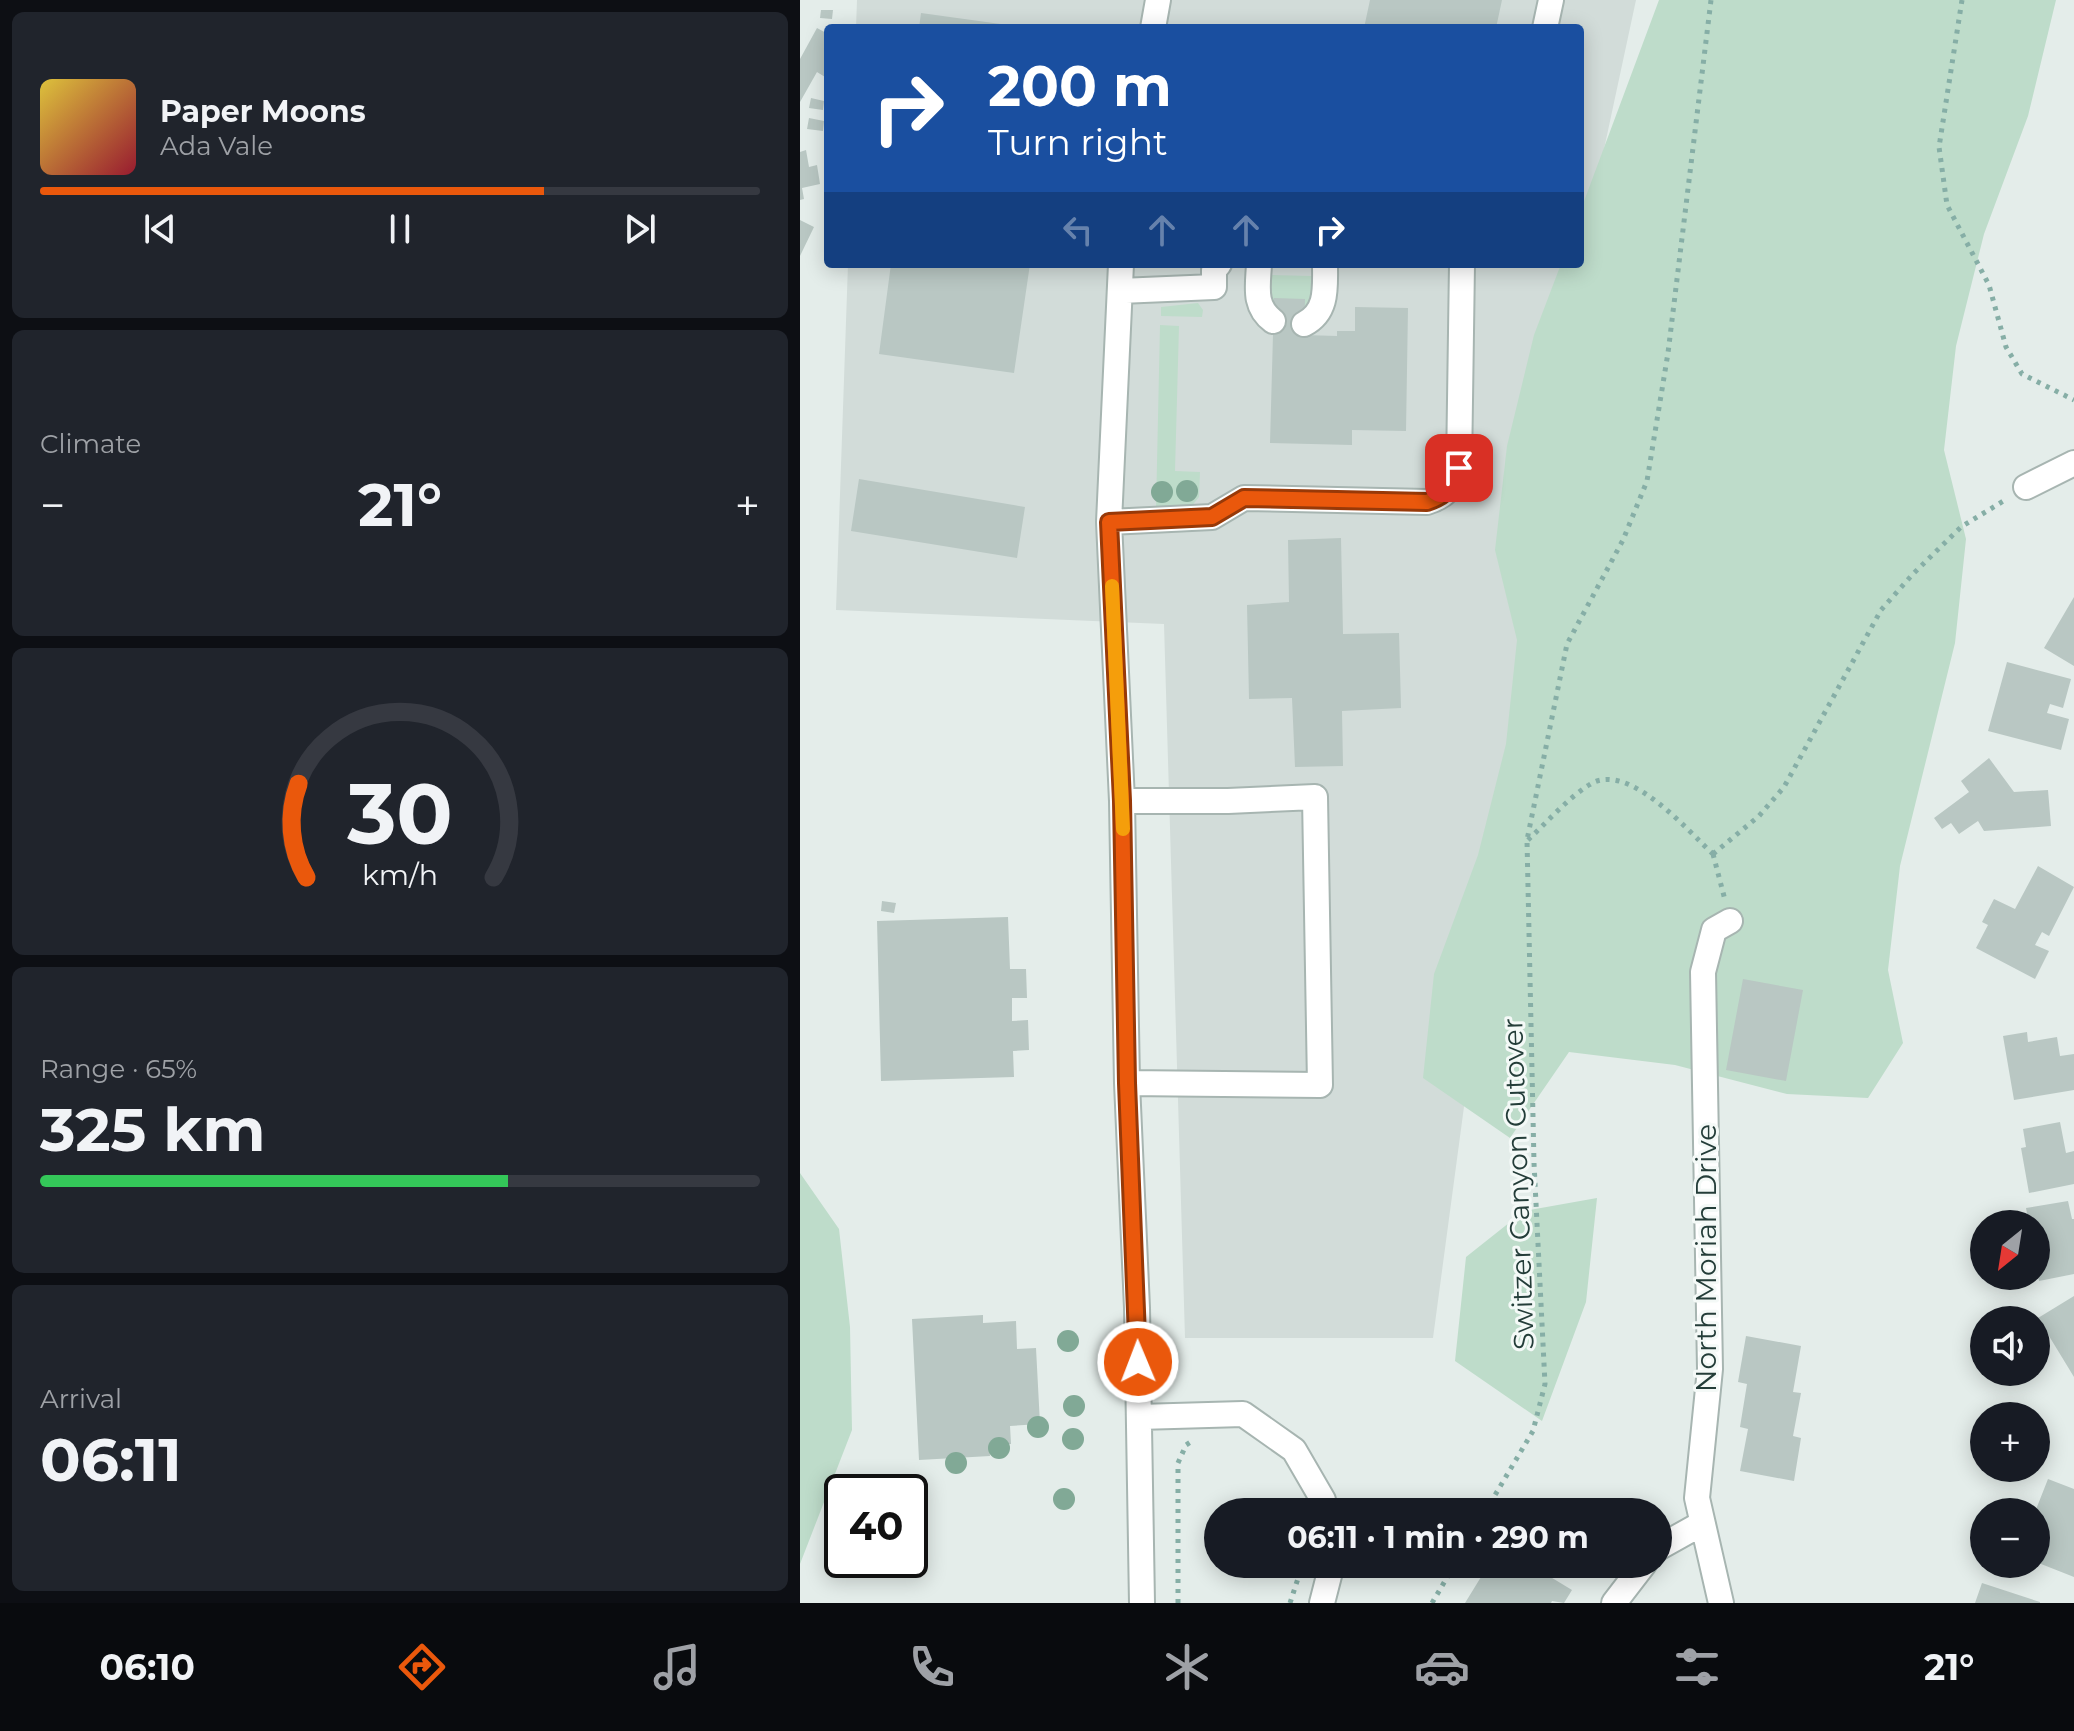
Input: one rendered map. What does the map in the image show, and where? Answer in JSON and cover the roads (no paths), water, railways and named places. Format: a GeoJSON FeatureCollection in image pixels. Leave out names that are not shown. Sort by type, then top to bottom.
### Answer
{"type":"FeatureCollection","features":[{"type":"Feature","properties":{"kind":"street"},"geometry":{"type":"LineString","coordinates":[[1154,24],[1158,0]]}},
{"type":"Feature","properties":{"kind":"street"},"geometry":{"type":"LineString","coordinates":[[1546,24],[1551,0]]}},
{"type":"Feature","properties":{"kind":"street"},"geometry":{"type":"LineString","coordinates":[[1121,268],[1109,522],[1122,801],[1142,1603]]}},
{"type":"Feature","properties":{"kind":"street"},"geometry":{"type":"LineString","coordinates":[[1120,291],[1214,287],[1216,268]]}},
{"type":"Feature","properties":{"kind":"street"},"geometry":{"type":"LineString","coordinates":[[1259,268],[1257,293],[1260,308],[1273,321]]}},
{"type":"Feature","properties":{"kind":"street"},"geometry":{"type":"LineString","coordinates":[[1304,324],[1314,319],[1324,302],[1325,268]]}},
{"type":"Feature","properties":{"kind":"street"},"geometry":{"type":"LineString","coordinates":[[1109,522],[1212,517],[1244,498],[1427,502],[1442,497],[1453,485],[1459,468],[1462,268]]}},
{"type":"Feature","properties":{"kind":"street"},"geometry":{"type":"LineString","coordinates":[[2026,487],[2074,463]]}},
{"type":"Feature","properties":{"kind":"street"},"geometry":{"type":"LineString","coordinates":[[1122,801],[1315,797],[1320,1085],[1127,1083]]}},
{"type":"Feature","properties":{"kind":"street","name":"North Moriah Drive"},"geometry":{"type":"LineString","coordinates":[[1721,1603],[1697,1498],[1710,1369],[1703,972],[1714,930],[1730,921]]}},
{"type":"Feature","properties":{"kind":"street"},"geometry":{"type":"LineString","coordinates":[[1139,1417],[1243,1414],[1294,1450],[1322,1498]]}},
{"type":"Feature","properties":{"kind":"street"},"geometry":{"type":"LineString","coordinates":[[1672,1540],[1701,1524]]}},
{"type":"Feature","properties":{"kind":"street"},"geometry":{"type":"LineString","coordinates":[[1322,1603],[1328,1578]]}},
{"type":"Feature","properties":{"kind":"street"},"geometry":{"type":"LineString","coordinates":[[1614,1603],[1633,1578]]}}]}
